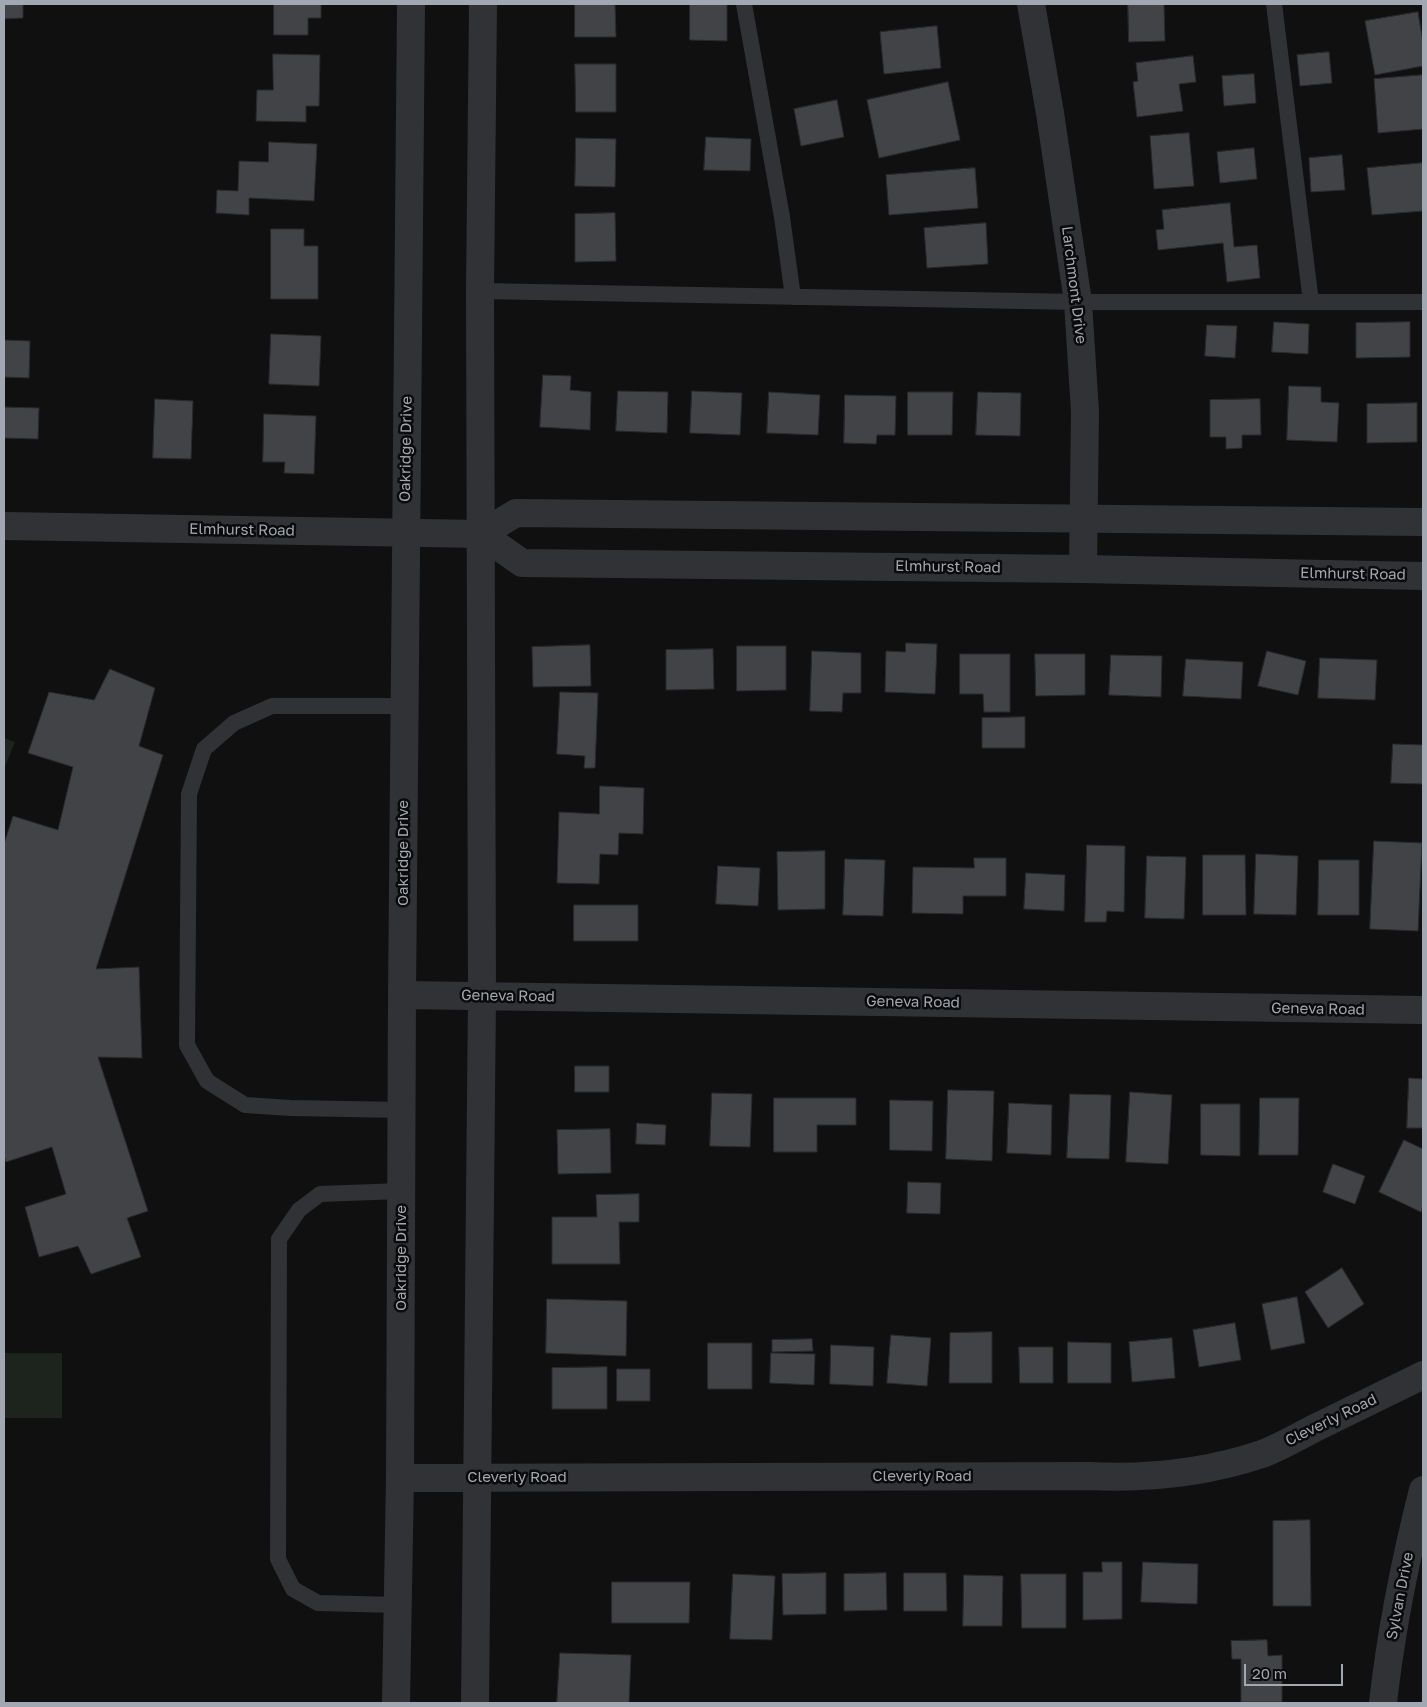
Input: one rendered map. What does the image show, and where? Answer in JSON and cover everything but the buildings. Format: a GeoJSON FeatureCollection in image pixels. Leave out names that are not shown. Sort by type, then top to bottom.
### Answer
{"type":"FeatureCollection","features":[{"type":"Feature","properties":{"kind":"street","name":"Oakridge Drive"},"geometry":{"type":"LineString","coordinates":[[396,1703],[400,1478],[404,706],[411,4]]}},
{"type":"Feature","properties":{"kind":"street"},"geometry":{"type":"LineString","coordinates":[[475,1703],[482,995],[480,291],[484,4]]}},
{"type":"Feature","properties":{"kind":"street","name":"Larchmont Drive"},"geometry":{"type":"LineString","coordinates":[[1031,4],[1052,123],[1078,302],[1085,412],[1083,569]]}},
{"type":"Feature","properties":{"kind":"street"},"geometry":{"type":"LineString","coordinates":[[481,534],[516,513],[1423,522]]}},
{"type":"Feature","properties":{"kind":"street","name":"Elmhurst Road"},"geometry":{"type":"LineString","coordinates":[[4,526],[481,534],[522,562],[1083,569],[1423,576]]}},
{"type":"Feature","properties":{"kind":"street","name":"Geneva Road"},"geometry":{"type":"LineString","coordinates":[[402,995],[1423,1010]]}},
{"type":"Feature","properties":{"kind":"street","name":"Cleverly Road"},"geometry":{"type":"LineString","coordinates":[[400,1478],[1089,1476],[1127,1478],[1162,1476],[1196,1471],[1264,1453],[1423,1375]]}},
{"type":"Feature","properties":{"kind":"street","name":"Sylvan Drive"},"geometry":{"type":"LineString","coordinates":[[1383,1703],[1390,1642],[1423,1490]]}},
{"type":"Feature","properties":{"kind":"lane"},"geometry":{"type":"LineString","coordinates":[[744,4],[782,217],[793,297]]}},
{"type":"Feature","properties":{"kind":"lane"},"geometry":{"type":"LineString","coordinates":[[1274,4],[1311,302]]}},
{"type":"Feature","properties":{"kind":"lane"},"geometry":{"type":"LineString","coordinates":[[480,291],[1078,302],[1423,302]]}},
{"type":"Feature","properties":{"kind":"lane"},"geometry":{"type":"LineString","coordinates":[[402,1110],[291,1108],[245,1105],[207,1081],[187,1045],[187,1036],[189,794],[204,749],[234,723],[272,706],[404,706]]}},
{"type":"Feature","properties":{"kind":"lane"},"geometry":{"type":"LineString","coordinates":[[397,1605],[318,1603],[293,1589],[278,1559],[279,1239],[300,1210],[320,1194],[401,1191]]}},
{"type":"Feature","properties":{"kind":"shaded area"},"geometry":{"type":"Polygon","coordinates":[[[4,738],[15,742],[4,769],[4,738]]]}},
{"type":"Feature","properties":{"kind":"shaded area"},"geometry":{"type":"Polygon","coordinates":[[[4,1353],[62,1353],[62,1418],[4,1418],[4,1353]]]}}]}
